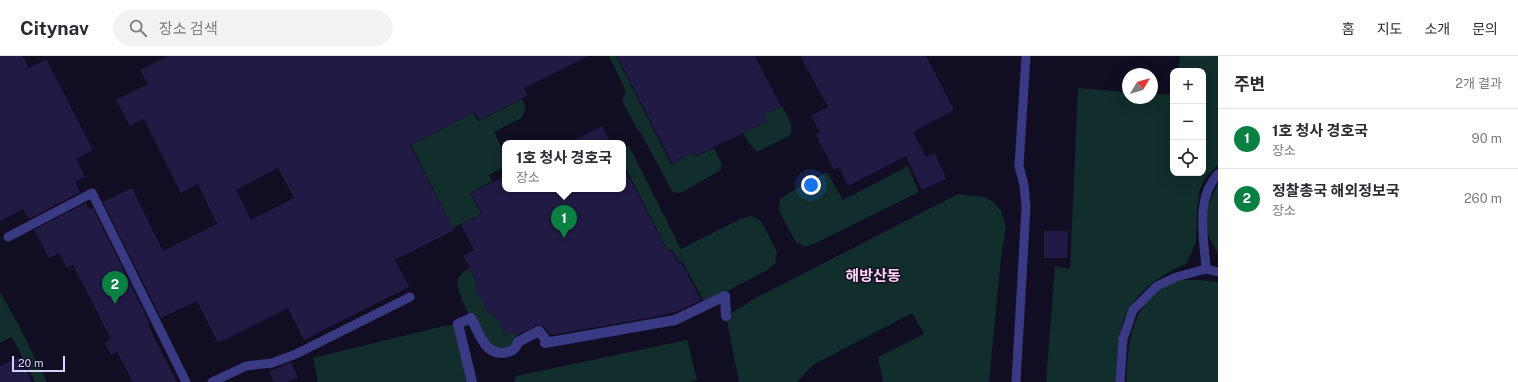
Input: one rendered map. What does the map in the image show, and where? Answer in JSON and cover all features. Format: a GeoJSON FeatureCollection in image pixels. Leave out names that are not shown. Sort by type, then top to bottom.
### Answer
{"type":"FeatureCollection","features":[{"type":"Feature","properties":{"kind":"street"},"geometry":{"type":"LineString","coordinates":[[472,382],[458,324],[471,318],[487,347],[494,353],[500,353],[514,350],[517,347],[518,342],[539,331],[546,340],[545,343],[675,320],[724,296],[726,316]]}},
{"type":"Feature","properties":{"kind":"lane"},"geometry":{"type":"LineString","coordinates":[[1016,382],[1026,207],[1024,186],[1019,166],[1026,56]]}},
{"type":"Feature","properties":{"kind":"lane"},"geometry":{"type":"LineString","coordinates":[[1206,269],[1202,216],[1206,192],[1212,180],[1218,174]]}},
{"type":"Feature","properties":{"kind":"lane"},"geometry":{"type":"LineString","coordinates":[[8,237],[92,192],[186,382]]}},
{"type":"Feature","properties":{"kind":"lane"},"geometry":{"type":"LineString","coordinates":[[1120,382],[1123,339],[1133,310],[1157,286],[1176,277],[1206,269],[1218,272]]}},
{"type":"Feature","properties":{"kind":"lane"},"geometry":{"type":"LineString","coordinates":[[212,382],[246,366],[272,363],[296,354],[410,297]]}},
{"type":"Feature","properties":{"kind":"green space"},"geometry":{"type":"Polygon","coordinates":[[[609,56],[616,56],[671,164],[693,153],[696,157],[714,148],[721,162],[721,170],[682,192],[675,193],[672,191],[623,103],[623,98],[626,91],[609,56]]]}},
{"type":"Feature","properties":{"kind":"green space"},"geometry":{"type":"Polygon","coordinates":[[[1180,56],[1218,56],[1218,165],[1206,177],[1200,189],[1197,208],[1196,242],[1186,264],[1153,282],[1136,299],[1129,309],[1120,333],[1116,382],[1046,382],[1055,266],[1070,269],[1078,88],[1122,92],[1122,104],[1158,104],[1158,94],[1170,95],[1170,176],[1206,176],[1206,68],[1178,68],[1180,56]]]}},
{"type":"Feature","properties":{"kind":"green space"},"geometry":{"type":"Polygon","coordinates":[[[522,99],[526,109],[521,118],[494,132],[502,149],[502,168],[489,175],[492,181],[470,193],[481,214],[453,228],[411,145],[474,113],[478,121],[522,99]]]}},
{"type":"Feature","properties":{"kind":"green space"},"geometry":{"type":"Polygon","coordinates":[[[782,106],[791,124],[791,132],[789,136],[759,151],[756,151],[743,133],[767,121],[764,115],[782,106]]]}},
{"type":"Feature","properties":{"kind":"green space"},"geometry":{"type":"Polygon","coordinates":[[[629,146],[681,249],[740,219],[752,216],[761,221],[777,252],[775,264],[767,270],[705,303],[682,261],[679,262],[672,249],[668,251],[626,169],[626,148],[629,146]]]}},
{"type":"Feature","properties":{"kind":"green space"},"geometry":{"type":"Polygon","coordinates":[[[908,166],[919,192],[805,247],[796,242],[779,211],[780,199],[827,172],[843,200],[908,166]]]}},
{"type":"Feature","properties":{"kind":"green space"},"geometry":{"type":"Polygon","coordinates":[[[1218,184],[1218,252],[1209,235],[1206,218],[1210,202],[1218,184]]]}},
{"type":"Feature","properties":{"kind":"green space"},"geometry":{"type":"Polygon","coordinates":[[[958,194],[984,197],[993,202],[1001,211],[1006,227],[1001,257],[989,382],[883,382],[878,357],[924,334],[912,313],[813,365],[797,382],[739,382],[726,316],[754,299],[958,194]]]}},
{"type":"Feature","properties":{"kind":"green space"},"geometry":{"type":"Polygon","coordinates":[[[469,268],[478,285],[475,287],[489,314],[493,312],[505,335],[513,332],[518,342],[517,347],[494,353],[471,318],[462,299],[457,280],[463,272],[469,268]]]}},
{"type":"Feature","properties":{"kind":"green space"},"geometry":{"type":"Polygon","coordinates":[[[1176,280],[1218,282],[1218,382],[1126,382],[1131,336],[1135,323],[1149,299],[1161,289],[1176,280]]]}},
{"type":"Feature","properties":{"kind":"green space"},"geometry":{"type":"Polygon","coordinates":[[[0,292],[47,382],[35,382],[12,337],[0,343],[0,292]]]}},
{"type":"Feature","properties":{"kind":"green space"},"geometry":{"type":"Polygon","coordinates":[[[458,324],[472,382],[318,382],[313,358],[444,326],[458,324]]]}},
{"type":"Feature","properties":{"kind":"green space"},"geometry":{"type":"Polygon","coordinates":[[[687,340],[697,380],[689,382],[514,382],[516,376],[687,340]]]}},
{"type":"Feature","properties":{"kind":"building"},"geometry":{"type":"Polygon","coordinates":[[[0,56],[23,56],[29,68],[46,59],[93,150],[76,159],[85,177],[75,182],[80,192],[29,219],[23,209],[0,221],[0,56]]]}},
{"type":"Feature","properties":{"kind":"building"},"geometry":{"type":"Polygon","coordinates":[[[168,56],[588,56],[524,88],[527,96],[479,120],[475,112],[410,145],[454,230],[395,260],[409,287],[304,340],[288,308],[218,343],[197,301],[161,318],[103,202],[132,188],[163,251],[217,224],[198,184],[181,193],[144,119],[130,126],[116,100],[148,84],[140,70],[168,56]],[[278,168],[236,190],[251,220],[294,198],[278,168]]]}},
{"type":"Feature","properties":{"kind":"building"},"geometry":{"type":"Polygon","coordinates":[[[617,56],[755,56],[781,106],[764,115],[767,121],[696,156],[694,152],[672,163],[617,56]]]}},
{"type":"Feature","properties":{"kind":"building"},"geometry":{"type":"Polygon","coordinates":[[[800,56],[926,56],[954,110],[913,132],[926,157],[935,153],[946,179],[922,190],[906,156],[848,186],[839,167],[834,170],[815,134],[820,132],[811,116],[828,107],[800,56]]]}},
{"type":"Feature","properties":{"kind":"building"},"geometry":{"type":"Polygon","coordinates":[[[602,126],[609,140],[575,140],[602,126]]]}},
{"type":"Feature","properties":{"kind":"building"},"geometry":{"type":"Polygon","coordinates":[[[626,172],[668,252],[671,250],[679,264],[681,262],[701,300],[676,312],[648,318],[551,335],[544,327],[539,325],[515,336],[513,332],[505,335],[493,312],[489,314],[474,287],[478,285],[463,256],[474,250],[461,225],[482,214],[471,193],[502,178],[502,192],[626,192],[626,172]]]}},
{"type":"Feature","properties":{"kind":"building"},"geometry":{"type":"Polygon","coordinates":[[[86,203],[89,209],[93,208],[150,324],[148,325],[177,382],[133,382],[117,352],[111,355],[105,343],[111,339],[73,265],[67,268],[59,253],[49,258],[34,230],[86,203]]]}},
{"type":"Feature","properties":{"kind":"building"},"geometry":{"type":"Polygon","coordinates":[[[1044,231],[1068,231],[1067,258],[1044,258],[1044,231]]]}},
{"type":"Feature","properties":{"kind":"building"},"geometry":{"type":"Polygon","coordinates":[[[19,357],[32,382],[0,382],[0,366],[19,357]]]}},
{"type":"Feature","properties":{"kind":"building"},"geometry":{"type":"Polygon","coordinates":[[[291,362],[298,377],[287,382],[274,382],[269,372],[291,362]]]}},
{"type":"Feature","properties":{"kind":"place","name":"1호 청사 경호국"},"geometry":{"type":"Point","coordinates":[564,238]}},
{"type":"Feature","properties":{"kind":"place","name":"정찰총국 해외정보국"},"geometry":{"type":"Point","coordinates":[115,304]}},
{"type":"Feature","properties":{"kind":"district","name":"해방산동"},"geometry":{"type":"Point","coordinates":[873,276]}}]}
